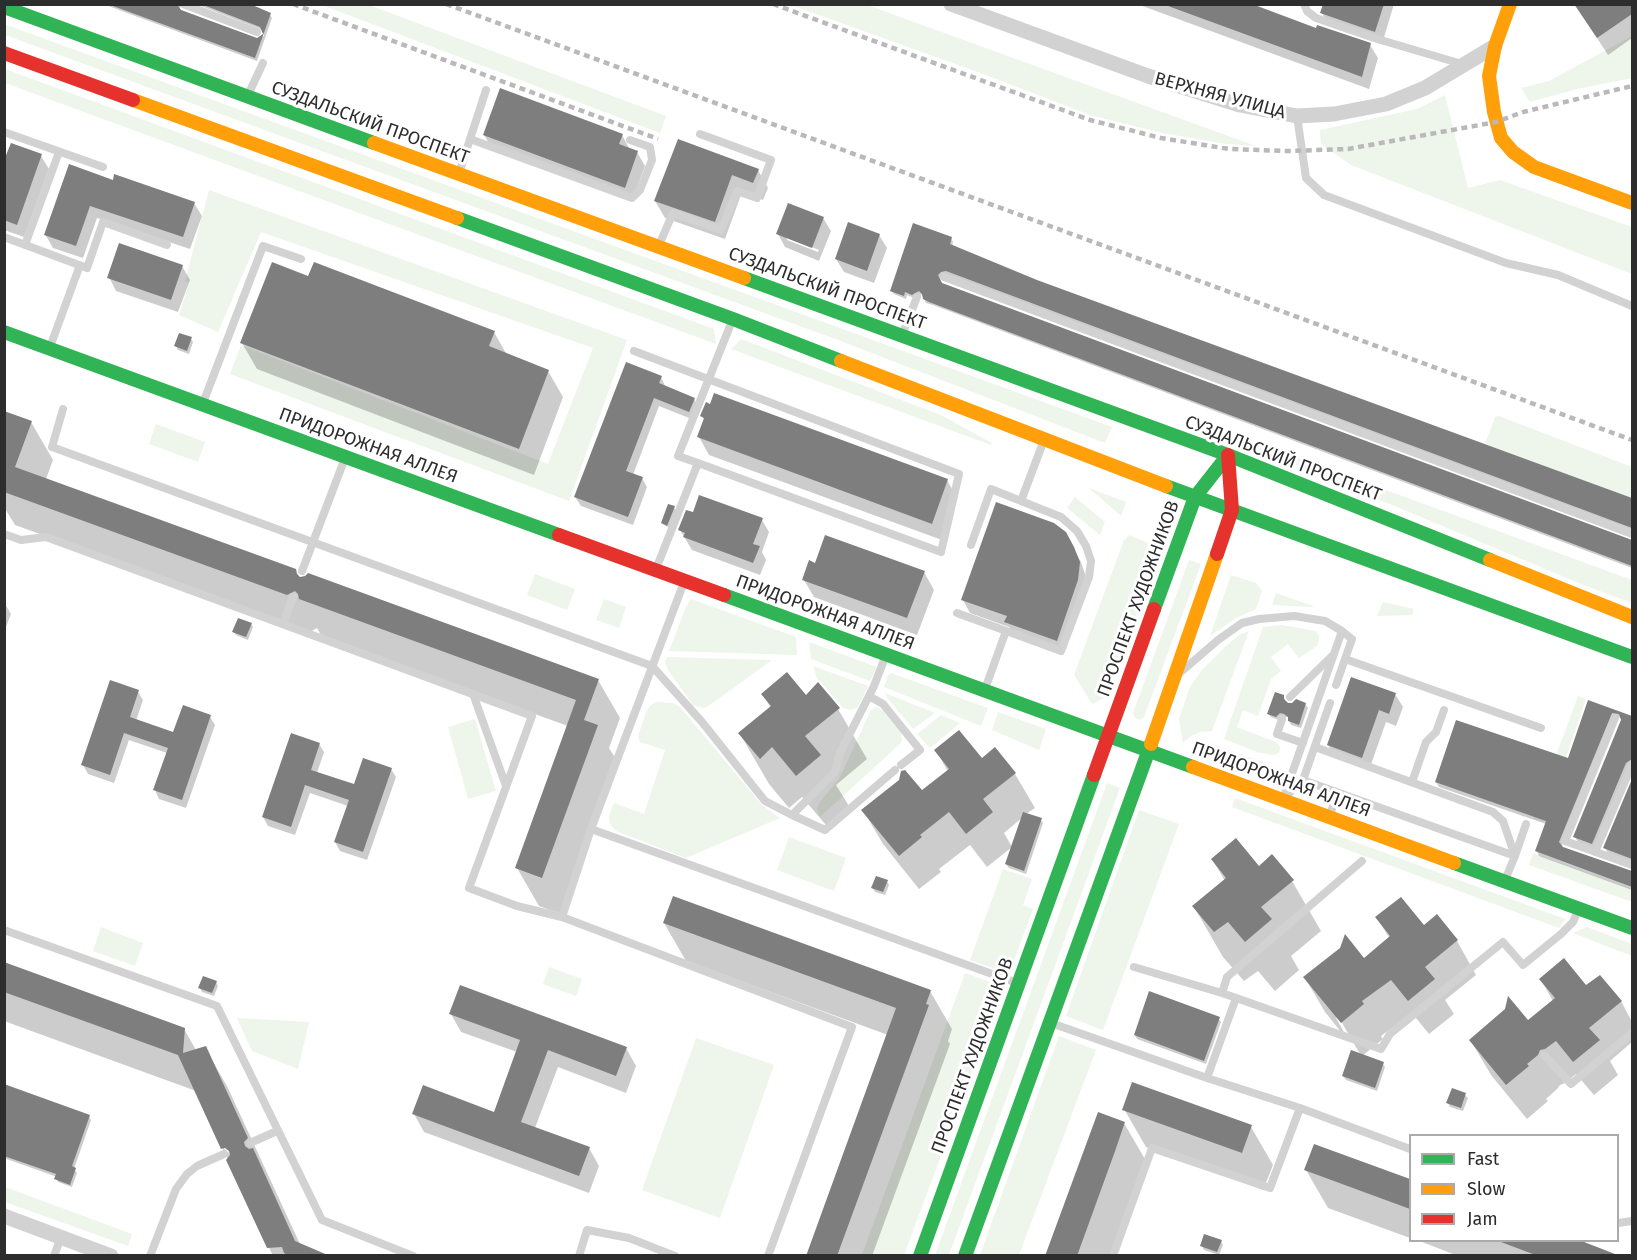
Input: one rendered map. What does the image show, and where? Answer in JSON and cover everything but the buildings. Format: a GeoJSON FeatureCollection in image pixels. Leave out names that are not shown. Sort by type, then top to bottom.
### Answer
{"type":"FeatureCollection","features":[{"type":"Feature","properties":{"kind":"street","name":"ВЕРХНЯЯ УЛИЦА"},"geometry":{"type":"LineString","coordinates":[[951,4],[1148,76],[1240,105],[1297,116],[1334,114],[1386,104],[1425,88],[1495,46]]}},
{"type":"Feature","properties":{"kind":"street"},"geometry":{"type":"LineString","coordinates":[[1510,4],[1495,46],[1489,76],[1490,95],[1501,138],[1514,152],[1534,166],[1632,203]]}},
{"type":"Feature","properties":{"kind":"street","name":"СУЗДАЛЬСКИЙ ПРОСПЕКТ"},"geometry":{"type":"LineString","coordinates":[[4,8],[1228,455],[1632,617]]}},
{"type":"Feature","properties":{"kind":"street"},"geometry":{"type":"LineString","coordinates":[[4,52],[733,319],[1195,497],[1632,657]]}},
{"type":"Feature","properties":{"kind":"street","name":"ПРИДОРОЖНАЯ АЛЛЕЯ"},"geometry":{"type":"LineString","coordinates":[[4,332],[1632,928]]}},
{"type":"Feature","properties":{"kind":"street"},"geometry":{"type":"LineString","coordinates":[[965,1256],[1149,751],[1232,510],[1228,455]]}},
{"type":"Feature","properties":{"kind":"street","name":"ПРОСПЕКТ ХУДОЖНИКОВ"},"geometry":{"type":"LineString","coordinates":[[920,1256],[1195,497],[1228,455]]}},
{"type":"Feature","properties":{"kind":"street"},"geometry":{"type":"LineString","coordinates":[[4,1216],[111,1256]]}},
{"type":"Feature","properties":{"kind":"lane"},"geometry":{"type":"LineString","coordinates":[[183,4],[257,32]]}},
{"type":"Feature","properties":{"kind":"lane"},"geometry":{"type":"LineString","coordinates":[[1304,4],[1307,11],[1316,18],[1463,64]]}},
{"type":"Feature","properties":{"kind":"lane"},"geometry":{"type":"LineString","coordinates":[[247,97],[263,63]]}},
{"type":"Feature","properties":{"kind":"lane"},"geometry":{"type":"LineString","coordinates":[[459,175],[486,90]]}},
{"type":"Feature","properties":{"kind":"lane"},"geometry":{"type":"LineString","coordinates":[[1297,116],[1306,178],[1324,195],[1506,263],[1558,275],[1632,306]]}},
{"type":"Feature","properties":{"kind":"lane"},"geometry":{"type":"LineString","coordinates":[[4,132],[103,167]]}},
{"type":"Feature","properties":{"kind":"lane"},"geometry":{"type":"LineString","coordinates":[[659,247],[673,213],[721,230],[736,191],[757,198],[771,160],[700,134]]}},
{"type":"Feature","properties":{"kind":"lane"},"geometry":{"type":"LineString","coordinates":[[470,139],[632,198],[640,190],[652,160],[650,147],[630,140]]}},
{"type":"Feature","properties":{"kind":"lane"},"geometry":{"type":"LineString","coordinates":[[26,245],[59,152]]}},
{"type":"Feature","properties":{"kind":"lane"},"geometry":{"type":"LineString","coordinates":[[4,237],[87,268],[103,222],[167,245]]}},
{"type":"Feature","properties":{"kind":"lane"},"geometry":{"type":"LineString","coordinates":[[202,405],[263,246],[301,259]]}},
{"type":"Feature","properties":{"kind":"lane"},"geometry":{"type":"LineString","coordinates":[[49,348],[80,265]]}},
{"type":"Feature","properties":{"kind":"lane"},"geometry":{"type":"LineString","coordinates":[[944,277],[1632,534]]}},
{"type":"Feature","properties":{"kind":"lane"},"geometry":{"type":"LineString","coordinates":[[902,336],[917,297]]}},
{"type":"Feature","properties":{"kind":"lane"},"geometry":{"type":"LineString","coordinates":[[634,351],[708,380],[959,474],[941,552],[678,456],[708,380],[733,319]]}},
{"type":"Feature","properties":{"kind":"lane"},"geometry":{"type":"LineString","coordinates":[[63,410],[52,447],[652,666],[702,722],[765,801],[825,830],[920,750],[883,704],[869,696]]}},
{"type":"Feature","properties":{"kind":"lane"},"geometry":{"type":"LineString","coordinates":[[1021,501],[1045,439]]}},
{"type":"Feature","properties":{"kind":"lane"},"geometry":{"type":"LineString","coordinates":[[302,571],[345,457]]}},
{"type":"Feature","properties":{"kind":"lane"},"geometry":{"type":"LineString","coordinates":[[655,570],[698,463]]}},
{"type":"Feature","properties":{"kind":"lane"},"geometry":{"type":"LineString","coordinates":[[957,613],[1061,651],[1089,577],[1091,561],[1086,546],[1077,531],[1061,517],[991,489],[971,545]]}},
{"type":"Feature","properties":{"kind":"lane"},"geometry":{"type":"LineString","coordinates":[[4,534],[21,540],[46,537],[532,716],[469,888],[517,906],[562,917],[852,1028],[768,1256]]}},
{"type":"Feature","properties":{"kind":"lane"},"geometry":{"type":"LineString","coordinates":[[562,917],[591,829],[684,581]]}},
{"type":"Feature","properties":{"kind":"lane"},"geometry":{"type":"LineString","coordinates":[[282,624],[293,597]]}},
{"type":"Feature","properties":{"kind":"lane"},"geometry":{"type":"LineString","coordinates":[[1172,680],[1218,640],[1242,623],[1294,616],[1325,621],[1352,639],[1336,685]]}},
{"type":"Feature","properties":{"kind":"lane"},"geometry":{"type":"LineString","coordinates":[[984,691],[1006,631]]}},
{"type":"Feature","properties":{"kind":"lane"},"geometry":{"type":"LineString","coordinates":[[1283,799],[1342,631]]}},
{"type":"Feature","properties":{"kind":"lane"},"geometry":{"type":"LineString","coordinates":[[1290,697],[1334,653]]}},
{"type":"Feature","properties":{"kind":"lane"},"geometry":{"type":"LineString","coordinates":[[792,815],[835,772],[840,753],[869,696],[886,655]]}},
{"type":"Feature","properties":{"kind":"lane"},"geometry":{"type":"LineString","coordinates":[[1345,659],[1541,728]]}},
{"type":"Feature","properties":{"kind":"lane"},"geometry":{"type":"LineString","coordinates":[[473,694],[506,786]]}},
{"type":"Feature","properties":{"kind":"lane"},"geometry":{"type":"LineString","coordinates":[[1283,799],[1303,780],[1330,703]]}},
{"type":"Feature","properties":{"kind":"lane"},"geometry":{"type":"LineString","coordinates":[[1412,782],[1426,742],[1436,732],[1444,710]]}},
{"type":"Feature","properties":{"kind":"lane"},"geometry":{"type":"LineString","coordinates":[[1615,718],[1564,841],[1632,865]]}},
{"type":"Feature","properties":{"kind":"lane"},"geometry":{"type":"LineString","coordinates":[[1282,719],[1277,734],[1303,743]]}},
{"type":"Feature","properties":{"kind":"lane"},"geometry":{"type":"LineString","coordinates":[[1315,747],[1493,812],[1503,821],[1515,856]]}},
{"type":"Feature","properties":{"kind":"lane"},"geometry":{"type":"LineString","coordinates":[[1595,852],[1632,765]]}},
{"type":"Feature","properties":{"kind":"lane"},"geometry":{"type":"LineString","coordinates":[[1303,780],[1515,856]]}},
{"type":"Feature","properties":{"kind":"lane"},"geometry":{"type":"LineString","coordinates":[[1329,817],[1337,794]]}},
{"type":"Feature","properties":{"kind":"lane"},"geometry":{"type":"LineString","coordinates":[[1505,881],[1526,824]]}},
{"type":"Feature","properties":{"kind":"lane"},"geometry":{"type":"LineString","coordinates":[[591,829],[1019,984]]}},
{"type":"Feature","properties":{"kind":"lane"},"geometry":{"type":"LineString","coordinates":[[1222,993],[1227,977],[1362,861]]}},
{"type":"Feature","properties":{"kind":"lane"},"geometry":{"type":"LineString","coordinates":[[1134,967],[1222,993],[1381,1049],[1390,1034],[1503,942],[1523,965],[1562,934],[1573,922],[1579,908]]}},
{"type":"Feature","properties":{"kind":"lane"},"geometry":{"type":"LineString","coordinates":[[4,930],[217,1006],[321,1220],[413,1256]]}},
{"type":"Feature","properties":{"kind":"lane"},"geometry":{"type":"LineString","coordinates":[[1207,1078],[1236,998]]}},
{"type":"Feature","properties":{"kind":"lane"},"geometry":{"type":"LineString","coordinates":[[1050,1022],[1207,1078],[1300,1108],[1409,1149]]}},
{"type":"Feature","properties":{"kind":"lane"},"geometry":{"type":"LineString","coordinates":[[1545,1055],[1571,1084],[1632,1033]]}},
{"type":"Feature","properties":{"kind":"lane"},"geometry":{"type":"LineString","coordinates":[[1113,1256],[1152,1148],[1270,1188],[1300,1108]]}},
{"type":"Feature","properties":{"kind":"lane"},"geometry":{"type":"LineString","coordinates":[[250,1143],[276,1131]]}},
{"type":"Feature","properties":{"kind":"lane"},"geometry":{"type":"LineString","coordinates":[[150,1256],[176,1189],[187,1174],[197,1166],[224,1154]]}},
{"type":"Feature","properties":{"kind":"lane"},"geometry":{"type":"LineString","coordinates":[[579,1256],[587,1230],[629,1238],[675,1256]]}},
{"type":"Feature","properties":{"kind":"lane"},"geometry":{"type":"LineString","coordinates":[[54,1256],[61,1237]]}},
{"type":"Feature","properties":{"kind":"shaded area"},"geometry":{"type":"Polygon","coordinates":[[[322,5],[369,5],[666,116],[660,133],[322,5]]]}},
{"type":"Feature","properties":{"kind":"shaded area"},"geometry":{"type":"Polygon","coordinates":[[[791,5],[867,5],[1256,146],[1226,144],[1162,133],[1090,115],[791,5]]]}},
{"type":"Feature","properties":{"kind":"shaded area"},"geometry":{"type":"Polygon","coordinates":[[[4,24],[1112,427],[1105,443],[838,340],[5,35],[4,24]]]}},
{"type":"Feature","properties":{"kind":"shaded area"},"geometry":{"type":"Polygon","coordinates":[[[1632,36],[1632,78],[1577,89],[1530,102],[1521,88],[1549,81],[1632,36]]]}},
{"type":"Feature","properties":{"kind":"shaded area"},"geometry":{"type":"Polygon","coordinates":[[[5,69],[714,329],[716,344],[5,83],[5,69]]]}},
{"type":"Feature","properties":{"kind":"shaded area"},"geometry":{"type":"Polygon","coordinates":[[[1445,95],[1468,188],[1500,180],[1632,227],[1632,274],[1351,165],[1321,144],[1320,130],[1417,109],[1445,95]]]}},
{"type":"Feature","properties":{"kind":"shaded area"},"geometry":{"type":"Polygon","coordinates":[[[209,190],[627,340],[569,501],[230,374],[241,345],[548,464],[593,348],[261,232],[218,332],[179,315],[189,283],[185,281],[209,190]]]}},
{"type":"Feature","properties":{"kind":"shaded area"},"geometry":{"type":"Polygon","coordinates":[[[741,339],[941,415],[992,443],[991,445],[731,349],[741,339]]]}},
{"type":"Feature","properties":{"kind":"shaded area"},"geometry":{"type":"Polygon","coordinates":[[[1499,416],[1632,467],[1632,498],[1485,444],[1495,417],[1499,416]]]}},
{"type":"Feature","properties":{"kind":"shaded area"},"geometry":{"type":"Polygon","coordinates":[[[1189,418],[1632,580],[1632,603],[1586,586],[1186,419],[1189,418]]]}},
{"type":"Feature","properties":{"kind":"shaded area"},"geometry":{"type":"Polygon","coordinates":[[[156,424],[205,442],[198,462],[149,444],[156,424]]]}},
{"type":"Feature","properties":{"kind":"shaded area"},"geometry":{"type":"Polygon","coordinates":[[[1089,488],[1126,502],[1121,516],[1089,488]]]}},
{"type":"Feature","properties":{"kind":"shaded area"},"geometry":{"type":"Polygon","coordinates":[[[1075,497],[1105,522],[1100,535],[1067,508],[1075,497]]]}},
{"type":"Feature","properties":{"kind":"shaded area"},"geometry":{"type":"Polygon","coordinates":[[[1129,535],[1161,548],[1110,687],[1104,698],[1092,704],[1074,675],[1124,540],[1129,535]]]}},
{"type":"Feature","properties":{"kind":"shaded area"},"geometry":{"type":"Polygon","coordinates":[[[1189,560],[1201,564],[1144,717],[1140,720],[1135,718],[1133,713],[1189,560]]]}},
{"type":"Feature","properties":{"kind":"shaded area"},"geometry":{"type":"Polygon","coordinates":[[[535,574],[575,589],[567,610],[527,595],[535,574]]]}},
{"type":"Feature","properties":{"kind":"shaded area"},"geometry":{"type":"Polygon","coordinates":[[[1231,575],[1256,583],[1262,591],[1256,609],[1236,618],[1210,636],[1231,575]]]}},
{"type":"Feature","properties":{"kind":"shaded area"},"geometry":{"type":"Polygon","coordinates":[[[1276,593],[1313,606],[1313,607],[1272,605],[1276,593]]]}},
{"type":"Feature","properties":{"kind":"shaded area"},"geometry":{"type":"Polygon","coordinates":[[[604,599],[626,607],[619,628],[596,620],[604,599]]]}},
{"type":"Feature","properties":{"kind":"shaded area"},"geometry":{"type":"Polygon","coordinates":[[[691,599],[796,637],[797,655],[669,651],[691,599]]]}},
{"type":"Feature","properties":{"kind":"shaded area"},"geometry":{"type":"Polygon","coordinates":[[[1383,602],[1414,609],[1412,615],[1377,616],[1383,602]]]}},
{"type":"Feature","properties":{"kind":"shaded area"},"geometry":{"type":"Polygon","coordinates":[[[1282,625],[1316,631],[1319,635],[1317,646],[1299,658],[1288,644],[1271,657],[1281,671],[1271,679],[1258,716],[1243,710],[1237,727],[1276,742],[1280,747],[1279,753],[1274,755],[1260,753],[1224,739],[1263,627],[1282,625]]]}},
{"type":"Feature","properties":{"kind":"shaded area"},"geometry":{"type":"Polygon","coordinates":[[[1249,631],[1212,731],[1200,732],[1183,743],[1179,719],[1190,687],[1202,670],[1226,646],[1239,635],[1249,631]]]}},
{"type":"Feature","properties":{"kind":"shaded area"},"geometry":{"type":"Polygon","coordinates":[[[809,642],[877,667],[870,681],[811,659],[809,642]]]}},
{"type":"Feature","properties":{"kind":"shaded area"},"geometry":{"type":"Polygon","coordinates":[[[667,657],[772,660],[707,707],[702,708],[693,705],[668,670],[665,662],[667,657]]]}},
{"type":"Feature","properties":{"kind":"shaded area"},"geometry":{"type":"Polygon","coordinates":[[[813,666],[868,686],[858,707],[851,710],[843,708],[817,678],[813,666]]]}},
{"type":"Feature","properties":{"kind":"shaded area"},"geometry":{"type":"Polygon","coordinates":[[[891,673],[988,708],[981,726],[884,687],[891,673]]]}},
{"type":"Feature","properties":{"kind":"shaded area"},"geometry":{"type":"Polygon","coordinates":[[[885,693],[935,713],[913,729],[885,693]]]}},
{"type":"Feature","properties":{"kind":"shaded area"},"geometry":{"type":"Polygon","coordinates":[[[1578,696],[1586,699],[1544,822],[1533,818],[1578,696]]]}},
{"type":"Feature","properties":{"kind":"shaded area"},"geometry":{"type":"Polygon","coordinates":[[[657,702],[673,703],[680,707],[762,805],[780,818],[686,858],[616,831],[610,824],[609,816],[614,803],[644,814],[665,750],[640,742],[638,736],[647,710],[657,702]]]}},
{"type":"Feature","properties":{"kind":"shaded area"},"geometry":{"type":"Polygon","coordinates":[[[877,707],[900,731],[901,743],[820,817],[817,808],[819,803],[839,779],[871,710],[877,707]]]}},
{"type":"Feature","properties":{"kind":"shaded area"},"geometry":{"type":"Polygon","coordinates":[[[998,712],[1046,729],[1039,750],[992,730],[998,712]]]}},
{"type":"Feature","properties":{"kind":"shaded area"},"geometry":{"type":"Polygon","coordinates":[[[941,715],[960,723],[930,748],[917,734],[941,715]]]}},
{"type":"Feature","properties":{"kind":"shaded area"},"geometry":{"type":"Polygon","coordinates":[[[475,719],[496,791],[468,799],[448,727],[475,719]]]}},
{"type":"Feature","properties":{"kind":"shaded area"},"geometry":{"type":"Polygon","coordinates":[[[1210,743],[1276,767],[1267,773],[1261,773],[1198,750],[1210,743]]]}},
{"type":"Feature","properties":{"kind":"shaded area"},"geometry":{"type":"Polygon","coordinates":[[[1107,783],[1120,788],[949,1255],[935,1255],[1107,783]]]}},
{"type":"Feature","properties":{"kind":"shaded area"},"geometry":{"type":"Polygon","coordinates":[[[1235,798],[1565,919],[1559,928],[1232,807],[1235,798]]]}},
{"type":"Feature","properties":{"kind":"shaded area"},"geometry":{"type":"Polygon","coordinates":[[[1139,810],[1179,824],[1103,1030],[1066,1016],[1139,810]]]}},
{"type":"Feature","properties":{"kind":"shaded area"},"geometry":{"type":"Polygon","coordinates":[[[789,837],[846,858],[834,891],[777,870],[789,837]]]}},
{"type":"Feature","properties":{"kind":"shaded area"},"geometry":{"type":"Polygon","coordinates":[[[1533,853],[1632,889],[1632,902],[1529,865],[1533,853]]]}},
{"type":"Feature","properties":{"kind":"shaded area"},"geometry":{"type":"Polygon","coordinates":[[[1003,869],[1032,879],[1023,905],[1033,909],[1009,974],[970,960],[1003,869]]]}},
{"type":"Feature","properties":{"kind":"shaded area"},"geometry":{"type":"Polygon","coordinates":[[[101,927],[143,943],[135,966],[93,951],[101,927]]]}},
{"type":"Feature","properties":{"kind":"shaded area"},"geometry":{"type":"Polygon","coordinates":[[[1587,927],[1632,944],[1632,956],[1573,933],[1587,927]]]}},
{"type":"Feature","properties":{"kind":"shaded area"},"geometry":{"type":"Polygon","coordinates":[[[549,967],[582,979],[576,996],[543,984],[549,967]]]}},
{"type":"Feature","properties":{"kind":"shaded area"},"geometry":{"type":"Polygon","coordinates":[[[965,973],[1004,987],[904,1255],[862,1255],[965,973]]]}},
{"type":"Feature","properties":{"kind":"shaded area"},"geometry":{"type":"Polygon","coordinates":[[[237,1018],[309,1022],[298,1069],[252,1051],[237,1018]]]}},
{"type":"Feature","properties":{"kind":"shaded area"},"geometry":{"type":"Polygon","coordinates":[[[1059,1036],[1096,1050],[1019,1255],[980,1255],[1059,1036]]]}},
{"type":"Feature","properties":{"kind":"shaded area"},"geometry":{"type":"Polygon","coordinates":[[[696,1038],[774,1065],[720,1218],[642,1190],[696,1038]]]}},
{"type":"Feature","properties":{"kind":"shaded area"},"geometry":{"type":"Polygon","coordinates":[[[5,1187],[132,1234],[128,1246],[5,1202],[5,1187]]]}},
{"type":"Feature","properties":{"kind":"railway"},"geometry":{"type":"LineString","coordinates":[[293,4],[658,139]]}},
{"type":"Feature","properties":{"kind":"railway"},"geometry":{"type":"LineString","coordinates":[[446,4],[1632,440]]}},
{"type":"Feature","properties":{"kind":"railway"},"geometry":{"type":"LineString","coordinates":[[773,4],[1090,120],[1161,138],[1229,149],[1288,151],[1348,149],[1496,122],[1523,112],[1632,86]]}},
{"type":"Feature","properties":{"kind":"traffic: fast"},"geometry":{"type":"LineString","coordinates":[[4,7],[374,143]]}},
{"type":"Feature","properties":{"kind":"traffic: fast"},"geometry":{"type":"LineString","coordinates":[[457,218],[841,361]]}},
{"type":"Feature","properties":{"kind":"traffic: fast"},"geometry":{"type":"LineString","coordinates":[[744,278],[1228,455],[1490,560]]}},
{"type":"Feature","properties":{"kind":"traffic: fast"},"geometry":{"type":"LineString","coordinates":[[4,332],[559,535]]}},
{"type":"Feature","properties":{"kind":"traffic: fast"},"geometry":{"type":"LineString","coordinates":[[1154,609],[1195,497],[1228,455]]}},
{"type":"Feature","properties":{"kind":"traffic: fast"},"geometry":{"type":"LineString","coordinates":[[1166,486],[1632,657]]}},
{"type":"Feature","properties":{"kind":"traffic: fast"},"geometry":{"type":"LineString","coordinates":[[724,595],[1193,767]]}},
{"type":"Feature","properties":{"kind":"traffic: fast"},"geometry":{"type":"LineString","coordinates":[[965,1256],[1151,744]]}},
{"type":"Feature","properties":{"kind":"traffic: fast"},"geometry":{"type":"LineString","coordinates":[[920,1256],[1094,775]]}},
{"type":"Feature","properties":{"kind":"traffic: fast"},"geometry":{"type":"LineString","coordinates":[[1454,863],[1632,928]]}},
{"type":"Feature","properties":{"kind":"traffic: slow"},"geometry":{"type":"LineString","coordinates":[[1510,4],[1495,46],[1489,76],[1494,112],[1501,138],[1513,152],[1534,167],[1632,203]]}},
{"type":"Feature","properties":{"kind":"traffic: slow"},"geometry":{"type":"LineString","coordinates":[[133,100],[457,218]]}},
{"type":"Feature","properties":{"kind":"traffic: slow"},"geometry":{"type":"LineString","coordinates":[[374,143],[744,278]]}},
{"type":"Feature","properties":{"kind":"traffic: slow"},"geometry":{"type":"LineString","coordinates":[[841,361],[1166,486]]}},
{"type":"Feature","properties":{"kind":"traffic: slow"},"geometry":{"type":"LineString","coordinates":[[1151,744],[1217,554]]}},
{"type":"Feature","properties":{"kind":"traffic: slow"},"geometry":{"type":"LineString","coordinates":[[1490,560],[1632,617]]}},
{"type":"Feature","properties":{"kind":"traffic: slow"},"geometry":{"type":"LineString","coordinates":[[1193,767],[1454,863]]}},
{"type":"Feature","properties":{"kind":"traffic: jam"},"geometry":{"type":"LineString","coordinates":[[4,53],[133,100]]}},
{"type":"Feature","properties":{"kind":"traffic: jam"},"geometry":{"type":"LineString","coordinates":[[1217,554],[1232,510],[1228,455]]}},
{"type":"Feature","properties":{"kind":"traffic: jam"},"geometry":{"type":"LineString","coordinates":[[559,535],[724,595]]}},
{"type":"Feature","properties":{"kind":"traffic: jam"},"geometry":{"type":"LineString","coordinates":[[1094,775],[1154,609]]}}]}
